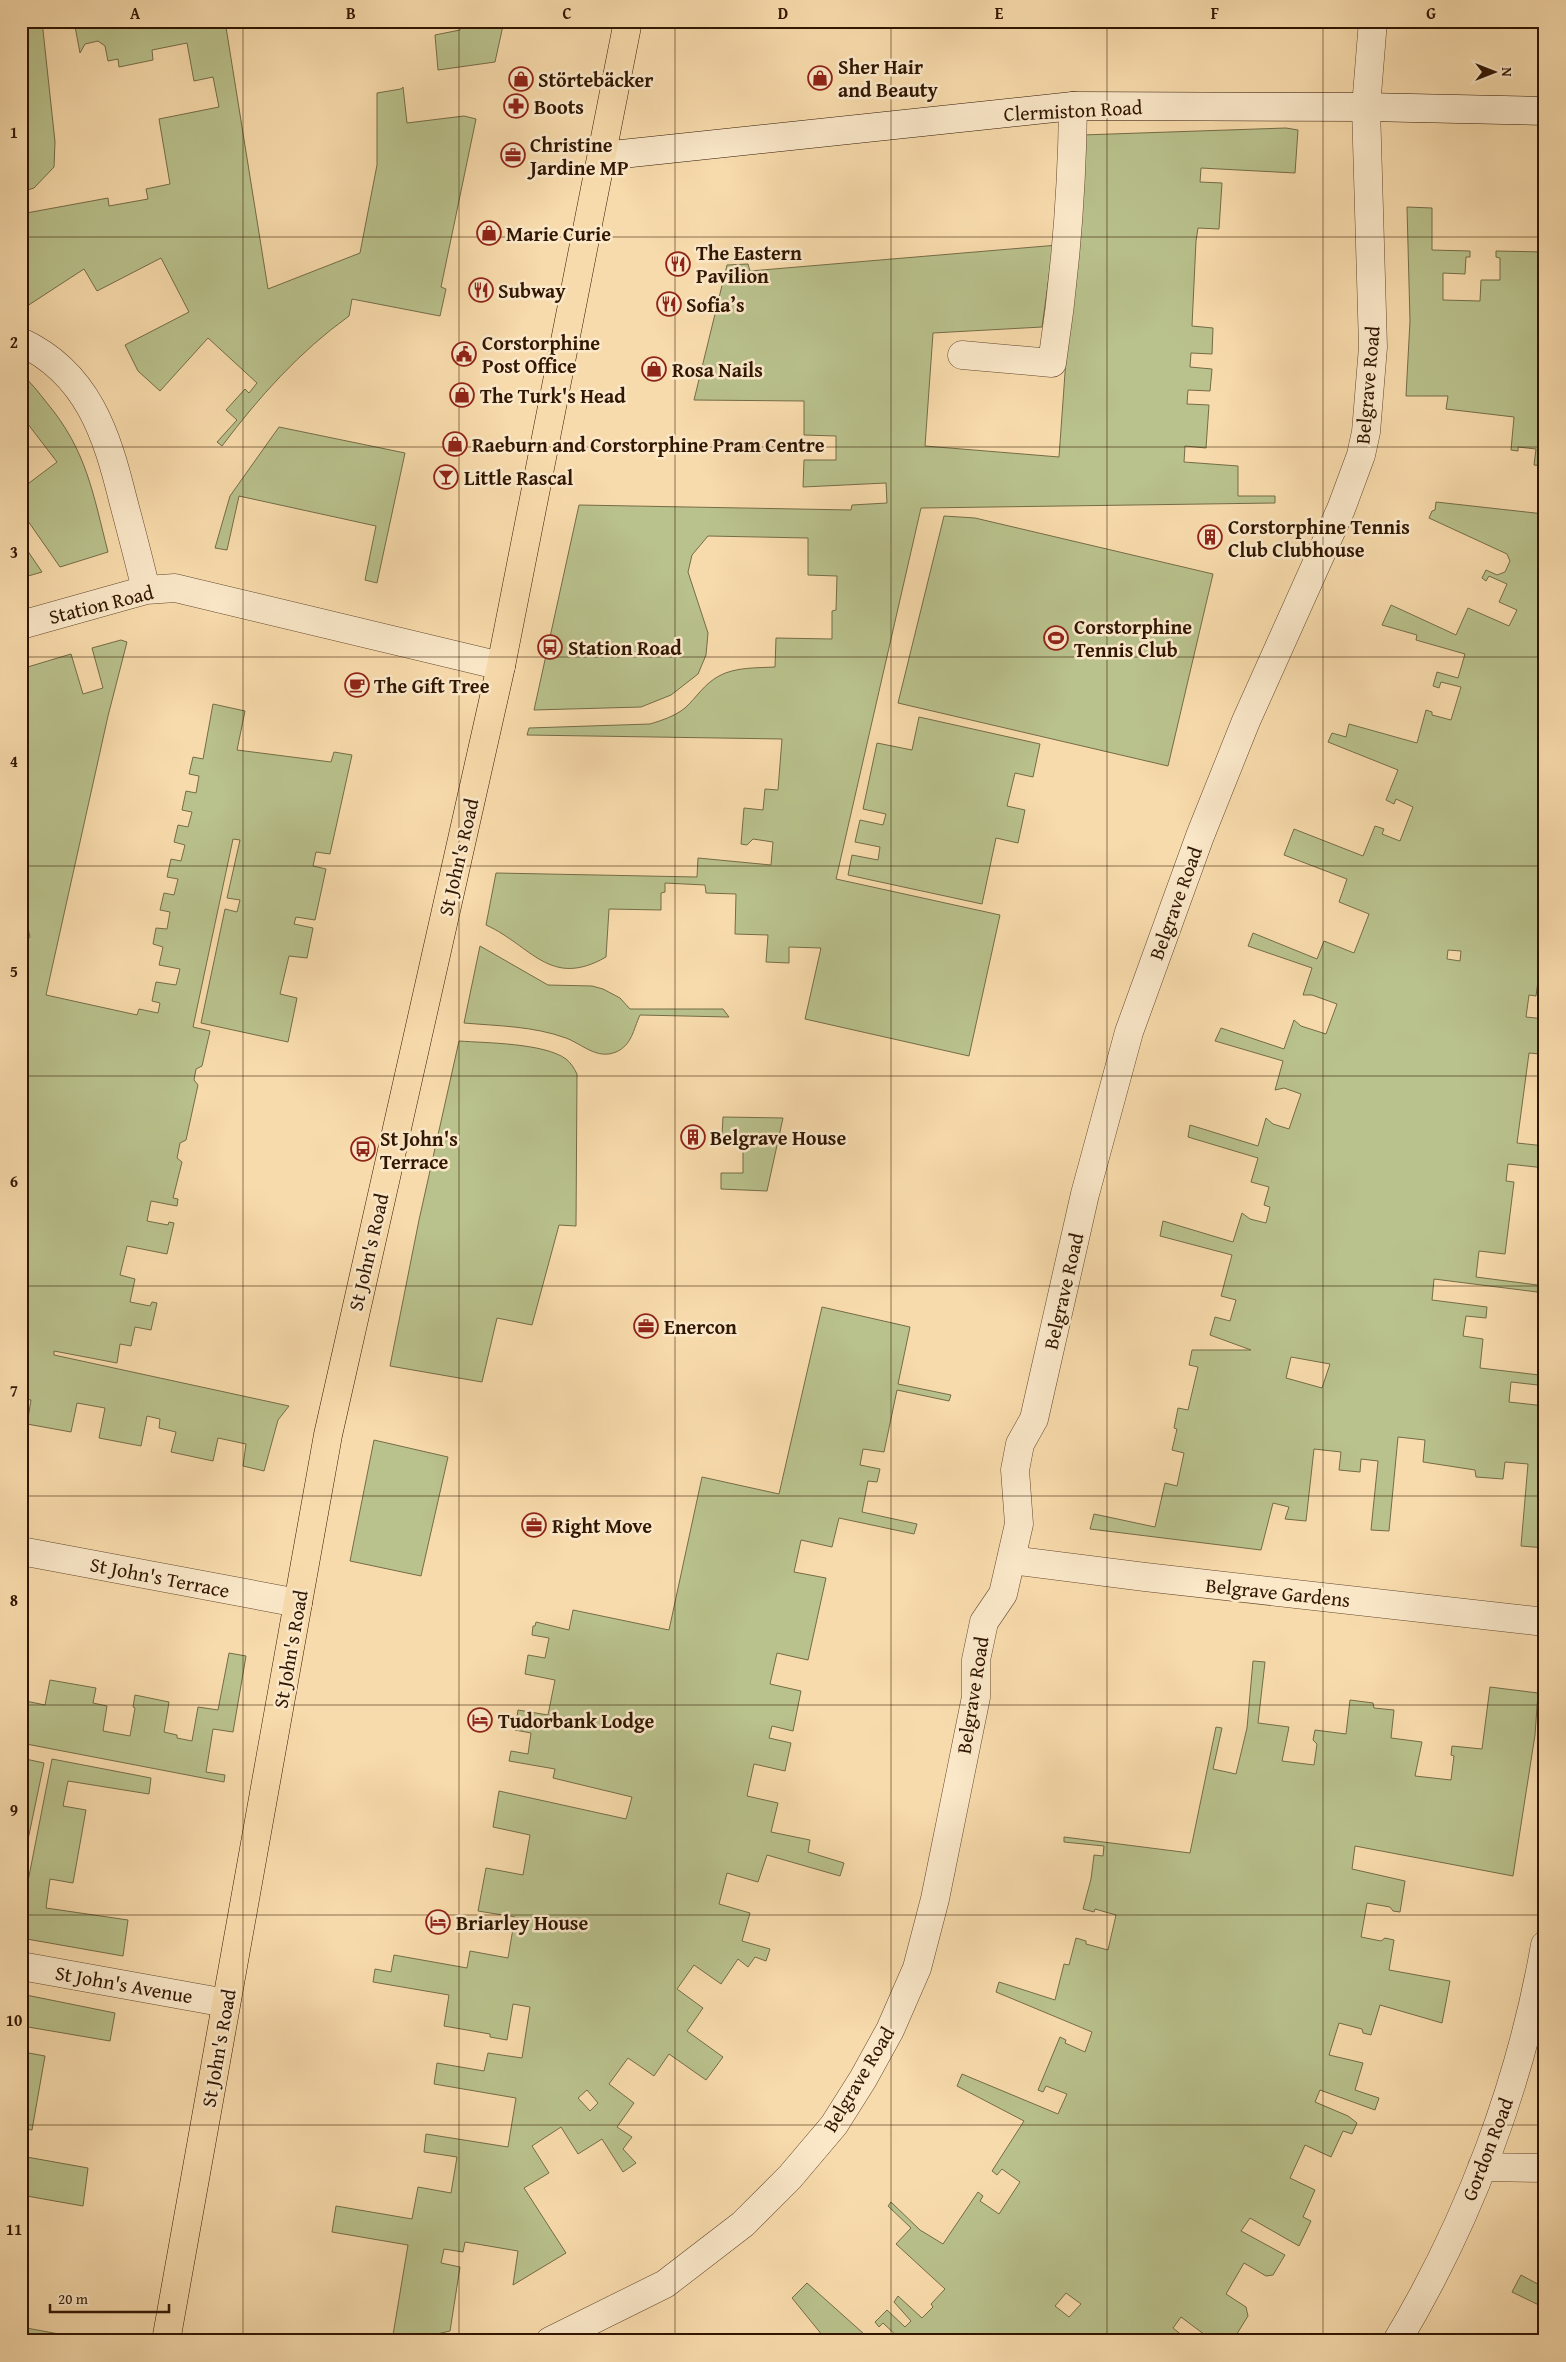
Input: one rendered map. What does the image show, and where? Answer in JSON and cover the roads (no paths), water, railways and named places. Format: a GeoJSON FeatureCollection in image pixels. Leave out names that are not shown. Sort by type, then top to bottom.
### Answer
{"type":"FeatureCollection","features":[{"type":"Feature","properties":{"kind":"main road","name":"St John's Road"},"geometry":{"type":"LineString","coordinates":[[166,2341],[328,1435],[359,1291],[502,666],[628,21]]}},
{"type":"Feature","properties":{"kind":"street","name":"Belgrave Road"},"geometry":{"type":"LineString","coordinates":[[550,2341],[665,2284],[743,2224],[790,2177],[834,2125],[863,2078],[890,2030],[917,1968],[935,1899],[976,1698],[976,1660],[984,1622],[1003,1594],[1019,1524],[1015,1470],[1020,1444],[1034,1419],[1085,1194],[1129,1032],[1203,827],[1246,721],[1341,509],[1361,455],[1366,432],[1373,347],[1366,107],[1373,21]]}},
{"type":"Feature","properties":{"kind":"street","name":"Clermiston Road"},"geometry":{"type":"LineString","coordinates":[[602,156],[1074,106],[1366,107],[1545,111]]}},
{"type":"Feature","properties":{"kind":"street"},"geometry":{"type":"LineString","coordinates":[[962,355],[1052,363],[1067,245],[1074,106]]}},
{"type":"Feature","properties":{"kind":"street"},"geometry":{"type":"LineString","coordinates":[[21,342],[43,355],[64,372],[83,394],[96,416],[108,443],[146,590]]}},
{"type":"Feature","properties":{"kind":"street","name":"Station Road"},"geometry":{"type":"LineString","coordinates":[[21,625],[146,590],[185,589],[502,666]]}},
{"type":"Feature","properties":{"kind":"street","name":"St John's Terrace"},"geometry":{"type":"LineString","coordinates":[[21,1551],[298,1603]]}},
{"type":"Feature","properties":{"kind":"street","name":"Belgrave Gardens"},"geometry":{"type":"LineString","coordinates":[[1011,1560],[1545,1622]]}},
{"type":"Feature","properties":{"kind":"street","name":"Gordon Road"},"geometry":{"type":"LineString","coordinates":[[1398,2341],[1439,2264],[1482,2167],[1512,2078],[1529,2017],[1545,1945]]}},
{"type":"Feature","properties":{"kind":"street","name":"St John's Avenue"},"geometry":{"type":"LineString","coordinates":[[21,1966],[226,2002]]}},
{"type":"Feature","properties":{"kind":"street"},"geometry":{"type":"LineString","coordinates":[[1482,2167],[1545,2168]]}},
{"type":"Feature","properties":{"kind":"place","name":"Sher Hair and Beauty"},"geometry":{"type":"Point","coordinates":[820,78]}},
{"type":"Feature","properties":{"kind":"place","name":"Störtebäcker"},"geometry":{"type":"Point","coordinates":[521,79]}},
{"type":"Feature","properties":{"kind":"place","name":"Boots"},"geometry":{"type":"Point","coordinates":[516,106]}},
{"type":"Feature","properties":{"kind":"place","name":"Christine Jardine MP"},"geometry":{"type":"Point","coordinates":[513,155]}},
{"type":"Feature","properties":{"kind":"place","name":"Marie Curie"},"geometry":{"type":"Point","coordinates":[489,233]}},
{"type":"Feature","properties":{"kind":"place","name":"The Eastern Pavilion"},"geometry":{"type":"Point","coordinates":[678,264]}},
{"type":"Feature","properties":{"kind":"place","name":"Subway"},"geometry":{"type":"Point","coordinates":[481,290]}},
{"type":"Feature","properties":{"kind":"place","name":"Sofia’s"},"geometry":{"type":"Point","coordinates":[669,304]}},
{"type":"Feature","properties":{"kind":"place","name":"Corstorphine Post Office"},"geometry":{"type":"Point","coordinates":[464,354]}},
{"type":"Feature","properties":{"kind":"place","name":"Rosa Nails"},"geometry":{"type":"Point","coordinates":[654,369]}},
{"type":"Feature","properties":{"kind":"place","name":"The Turk's Head"},"geometry":{"type":"Point","coordinates":[462,395]}},
{"type":"Feature","properties":{"kind":"place","name":"Raeburn and Corstorphine Pram Centre"},"geometry":{"type":"Point","coordinates":[455,444]}},
{"type":"Feature","properties":{"kind":"place","name":"Little Rascal"},"geometry":{"type":"Point","coordinates":[446,477]}},
{"type":"Feature","properties":{"kind":"place","name":"Corstorphine Tennis Club Clubhouse"},"geometry":{"type":"Point","coordinates":[1210,537]}},
{"type":"Feature","properties":{"kind":"place","name":"Corstorphine Tennis Club"},"geometry":{"type":"Point","coordinates":[1056,638]}},
{"type":"Feature","properties":{"kind":"place","name":"Station Road"},"geometry":{"type":"Point","coordinates":[550,647]}},
{"type":"Feature","properties":{"kind":"place","name":"The Gift Tree"},"geometry":{"type":"Point","coordinates":[357,685]}},
{"type":"Feature","properties":{"kind":"place","name":"Belgrave House"},"geometry":{"type":"Point","coordinates":[693,1137]}},
{"type":"Feature","properties":{"kind":"place","name":"St John's Terrace"},"geometry":{"type":"Point","coordinates":[363,1149]}},
{"type":"Feature","properties":{"kind":"place","name":"Enercon"},"geometry":{"type":"Point","coordinates":[646,1326]}},
{"type":"Feature","properties":{"kind":"place","name":"Right Move"},"geometry":{"type":"Point","coordinates":[534,1525]}},
{"type":"Feature","properties":{"kind":"place","name":"Tudorbank Lodge"},"geometry":{"type":"Point","coordinates":[480,1720]}},
{"type":"Feature","properties":{"kind":"place","name":"Briarley House"},"geometry":{"type":"Point","coordinates":[438,1922]}}]}
